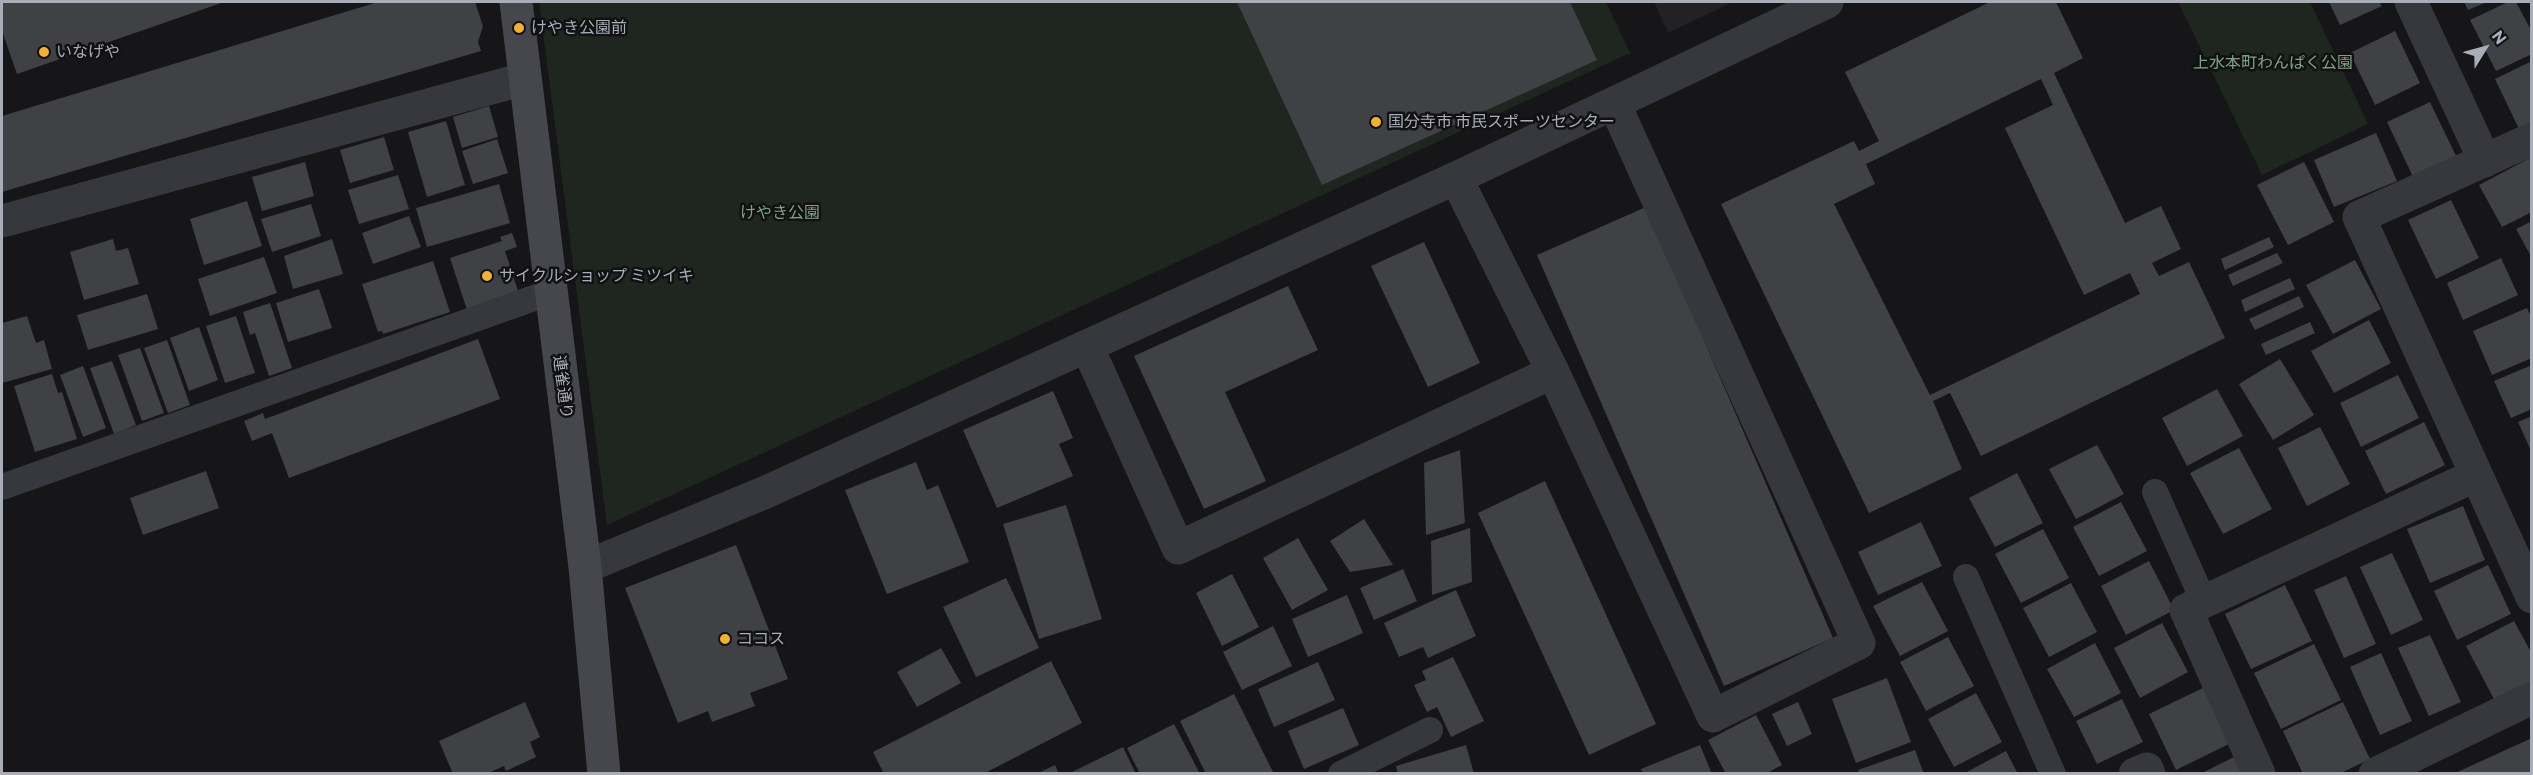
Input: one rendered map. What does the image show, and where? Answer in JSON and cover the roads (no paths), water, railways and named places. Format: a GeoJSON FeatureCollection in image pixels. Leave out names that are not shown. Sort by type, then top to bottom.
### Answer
{"type":"FeatureCollection","features":[{"type":"Feature","properties":{"kind":"main road","name":"連雀通り"},"geometry":{"type":"LineString","coordinates":[[516,2],[585,567],[604,774]]}},
{"type":"Feature","properties":{"kind":"street"},"geometry":{"type":"LineString","coordinates":[[585,567],[766,492],[1087,346],[1456,177],[1827,2]]}},
{"type":"Feature","properties":{"kind":"street"},"geometry":{"type":"LineString","coordinates":[[2411,2],[2485,161]]}},
{"type":"Feature","properties":{"kind":"street"},"geometry":{"type":"LineString","coordinates":[[2,221],[524,79]]}},
{"type":"Feature","properties":{"kind":"street"},"geometry":{"type":"LineString","coordinates":[[1456,177],[1553,372],[1713,716],[1858,643],[1614,103]]}},
{"type":"Feature","properties":{"kind":"street"},"geometry":{"type":"LineString","coordinates":[[2532,140],[2359,218],[2532,597]]}},
{"type":"Feature","properties":{"kind":"street"},"geometry":{"type":"LineString","coordinates":[[1087,346],[1178,548],[1553,372]]}},
{"type":"Feature","properties":{"kind":"street"},"geometry":{"type":"LineString","coordinates":[[2259,774],[2186,610],[2203,600],[2475,476]]}},
{"type":"Feature","properties":{"kind":"street"},"geometry":{"type":"LineString","coordinates":[[2375,774],[2532,699]]}},
{"type":"Feature","properties":{"kind":"street"},"geometry":{"type":"LineString","coordinates":[[2135,774],[2147,769],[2149,774]]}},
{"type":"Feature","properties":{"kind":"lane"},"geometry":{"type":"LineString","coordinates":[[2,487],[551,292]]}},
{"type":"Feature","properties":{"kind":"lane"},"geometry":{"type":"LineString","coordinates":[[2155,492],[2203,600]]}},
{"type":"Feature","properties":{"kind":"lane"},"geometry":{"type":"LineString","coordinates":[[1966,577],[2053,774]]}},
{"type":"Feature","properties":{"kind":"lane"},"geometry":{"type":"LineString","coordinates":[[1341,774],[1430,730]]}},
{"type":"Feature","properties":{"kind":"place","name":"けやき公園前"},"geometry":{"type":"Point","coordinates":[519,28]}},
{"type":"Feature","properties":{"kind":"place","name":"いなげや"},"geometry":{"type":"Point","coordinates":[44,52]}},
{"type":"Feature","properties":{"kind":"place","name":"国分寺市 市民スポーツセンター"},"geometry":{"type":"Point","coordinates":[1376,122]}},
{"type":"Feature","properties":{"kind":"place","name":"サイクルショップ ミツイキ"},"geometry":{"type":"Point","coordinates":[487,276]}},
{"type":"Feature","properties":{"kind":"place","name":"ココス"},"geometry":{"type":"Point","coordinates":[725,639]}},
{"type":"Feature","properties":{"kind":"park label","name":"上水本町わんぱく公園"},"geometry":{"type":"Point","coordinates":[2273,63]}},
{"type":"Feature","properties":{"kind":"park label","name":"けやき公園"},"geometry":{"type":"Point","coordinates":[780,213]}}]}
